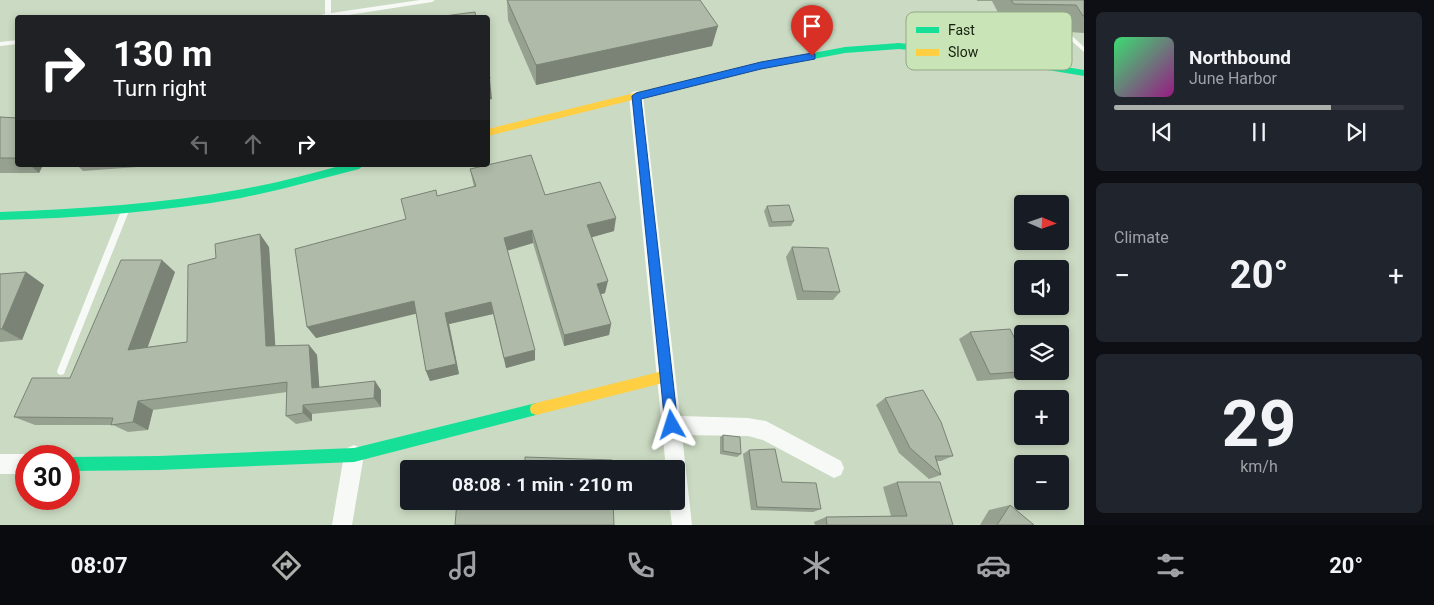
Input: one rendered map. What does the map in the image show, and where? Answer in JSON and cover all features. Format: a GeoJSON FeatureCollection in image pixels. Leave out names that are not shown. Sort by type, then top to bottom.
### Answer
{"type":"FeatureCollection","features":[{"type":"Feature","properties":{"kind":"street"},"geometry":{"type":"LineString","coordinates":[[490,132],[761,65],[845,50],[906,47]]}},
{"type":"Feature","properties":{"kind":"street"},"geometry":{"type":"LineString","coordinates":[[1066,70],[1084,73]]}},
{"type":"Feature","properties":{"kind":"street"},"geometry":{"type":"LineString","coordinates":[[636,96],[675,460]]}},
{"type":"Feature","properties":{"kind":"street"},"geometry":{"type":"LineString","coordinates":[[0,216],[75,214],[171,204],[259,190],[351,167]]}},
{"type":"Feature","properties":{"kind":"street"},"geometry":{"type":"LineString","coordinates":[[80,464],[159,463],[354,455],[667,376]]}},
{"type":"Feature","properties":{"kind":"street"},"geometry":{"type":"LineString","coordinates":[[672,425],[748,427],[766,431],[834,468]]}},
{"type":"Feature","properties":{"kind":"street"},"geometry":{"type":"LineString","coordinates":[[342,525],[354,455]]}},
{"type":"Feature","properties":{"kind":"street"},"geometry":{"type":"LineString","coordinates":[[0,464],[15,464]]}},
{"type":"Feature","properties":{"kind":"street"},"geometry":{"type":"LineString","coordinates":[[680,510],[682,525]]}},
{"type":"Feature","properties":{"kind":"lane"},"geometry":{"type":"LineString","coordinates":[[328,0],[328,15]]}},
{"type":"Feature","properties":{"kind":"lane"},"geometry":{"type":"LineString","coordinates":[[334,15],[432,0]]}},
{"type":"Feature","properties":{"kind":"lane"},"geometry":{"type":"LineString","coordinates":[[1072,39],[1084,50]]}},
{"type":"Feature","properties":{"kind":"lane"},"geometry":{"type":"LineString","coordinates":[[0,44],[15,42]]}},
{"type":"Feature","properties":{"kind":"lane"},"geometry":{"type":"LineString","coordinates":[[61,371],[126,209]]}},
{"type":"Feature","properties":{"kind":"building"},"geometry":{"type":"Polygon","coordinates":[[[507,0],[700,0],[718,26],[536,65],[507,0]]]}},
{"type":"Feature","properties":{"kind":"building"},"geometry":{"type":"Polygon","coordinates":[[[1011,0],[1084,0],[1084,16],[1076,5],[1014,4],[1011,0]]]}},
{"type":"Feature","properties":{"kind":"building"},"geometry":{"type":"Polygon","coordinates":[[[475,12],[476,15],[452,15],[475,12]]]}},
{"type":"Feature","properties":{"kind":"building"},"geometry":{"type":"Polygon","coordinates":[[[0,117],[15,118],[15,158],[0,158],[0,117]]]}},
{"type":"Feature","properties":{"kind":"building"},"geometry":{"type":"Polygon","coordinates":[[[531,155],[545,195],[600,182],[616,218],[587,225],[608,281],[597,284],[611,324],[564,335],[532,230],[504,238],[535,350],[504,358],[491,302],[445,313],[456,364],[426,371],[414,301],[307,327],[295,249],[406,219],[401,199],[436,190],[437,196],[476,186],[470,169],[490,167],[490,164],[531,155]]]}},
{"type":"Feature","properties":{"kind":"building"},"geometry":{"type":"Polygon","coordinates":[[[789,205],[794,221],[772,222],[767,206],[789,205]]]}},
{"type":"Feature","properties":{"kind":"building"},"geometry":{"type":"Polygon","coordinates":[[[260,234],[266,346],[309,345],[312,388],[375,381],[374,398],[303,405],[303,413],[286,416],[287,382],[138,401],[133,422],[111,425],[113,418],[14,417],[32,378],[70,378],[121,260],[162,260],[128,350],[187,342],[188,265],[216,258],[215,244],[260,234]]]}},
{"type":"Feature","properties":{"kind":"building"},"geometry":{"type":"Polygon","coordinates":[[[792,247],[828,248],[840,292],[803,291],[792,247]]]}},
{"type":"Feature","properties":{"kind":"building"},"geometry":{"type":"Polygon","coordinates":[[[26,272],[2,329],[0,329],[0,274],[26,272]]]}},
{"type":"Feature","properties":{"kind":"building"},"geometry":{"type":"Polygon","coordinates":[[[1010,329],[1014,337],[1014,372],[990,374],[970,332],[1010,329]]]}},
{"type":"Feature","properties":{"kind":"building"},"geometry":{"type":"Polygon","coordinates":[[[923,390],[941,422],[953,456],[935,456],[941,475],[910,448],[885,398],[923,390]]]}},
{"type":"Feature","properties":{"kind":"building"},"geometry":{"type":"Polygon","coordinates":[[[723,435],[740,437],[741,454],[723,451],[723,435]]]}},
{"type":"Feature","properties":{"kind":"building"},"geometry":{"type":"Polygon","coordinates":[[[775,449],[782,482],[816,483],[821,509],[757,507],[749,450],[775,449]]]}},
{"type":"Feature","properties":{"kind":"building"},"geometry":{"type":"Polygon","coordinates":[[[525,457],[612,460],[525,460],[525,457]]]}},
{"type":"Feature","properties":{"kind":"building"},"geometry":{"type":"Polygon","coordinates":[[[897,482],[940,482],[953,525],[827,525],[826,517],[907,516],[897,482]]]}},
{"type":"Feature","properties":{"kind":"building"},"geometry":{"type":"Polygon","coordinates":[[[1010,505],[1034,525],[997,525],[1010,505]]]}},
{"type":"Feature","properties":{"kind":"building"},"geometry":{"type":"Polygon","coordinates":[[[456,510],[613,510],[614,525],[455,525],[456,510]]]}},
{"type":"Feature","properties":{"kind":"traffic: fast"},"geometry":{"type":"LineString","coordinates":[[808,57],[845,50],[906,47]]}},
{"type":"Feature","properties":{"kind":"traffic: fast"},"geometry":{"type":"LineString","coordinates":[[1066,70],[1084,73]]}},
{"type":"Feature","properties":{"kind":"traffic: fast"},"geometry":{"type":"LineString","coordinates":[[0,216],[113,210],[198,201],[260,190],[351,167]]}},
{"type":"Feature","properties":{"kind":"traffic: fast"},"geometry":{"type":"LineString","coordinates":[[80,464],[159,463],[354,455],[536,409]]}},
{"type":"Feature","properties":{"kind":"traffic: slow"},"geometry":{"type":"LineString","coordinates":[[490,133],[761,65],[808,57]]}},
{"type":"Feature","properties":{"kind":"traffic: slow"},"geometry":{"type":"LineString","coordinates":[[536,409],[667,376]]}},
{"type":"Feature","properties":{"kind":"route"},"geometry":{"type":"LineString","coordinates":[[672,425],[636,96],[761,65],[812,56]]}}]}
